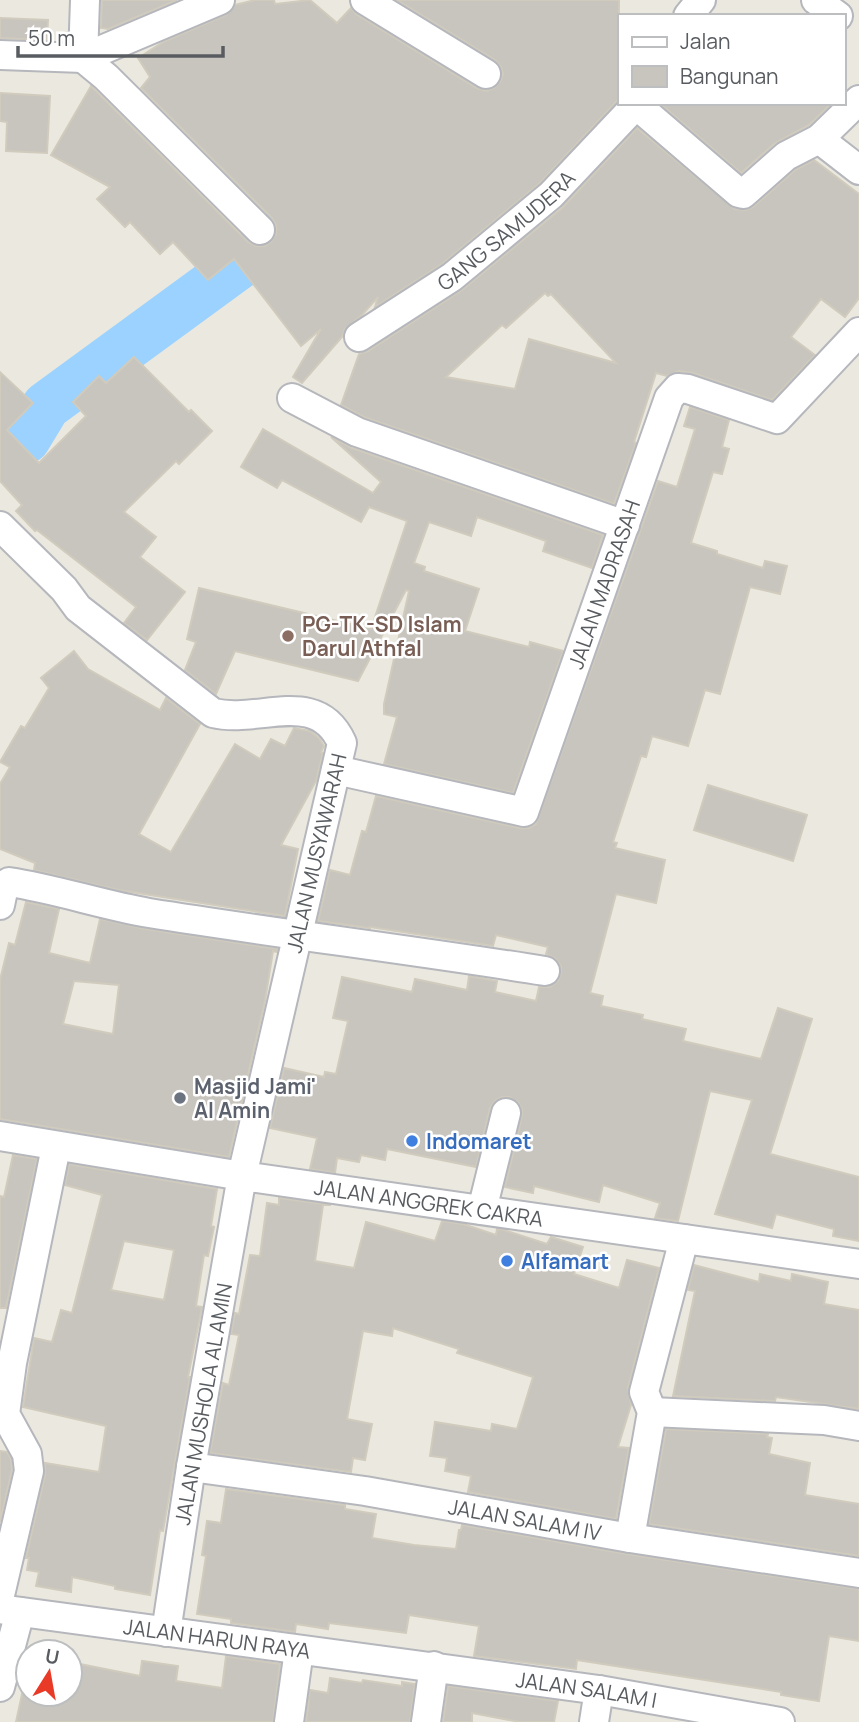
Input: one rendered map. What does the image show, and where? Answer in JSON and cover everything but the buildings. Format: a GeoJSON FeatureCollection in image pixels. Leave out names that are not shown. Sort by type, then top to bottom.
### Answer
{"type":"FeatureCollection","features":[{"type":"Feature","properties":{"kind":"street"},"geometry":{"type":"LineString","coordinates":[[83,58],[85,0]]}},
{"type":"Feature","properties":{"kind":"street"},"geometry":{"type":"LineString","coordinates":[[0,55],[83,58],[220,0]]}},
{"type":"Feature","properties":{"kind":"street"},"geometry":{"type":"LineString","coordinates":[[365,0],[486,74]]}},
{"type":"Feature","properties":{"kind":"street"},"geometry":{"type":"LineString","coordinates":[[690,14],[701,0]]}},
{"type":"Feature","properties":{"kind":"street"},"geometry":{"type":"LineString","coordinates":[[816,0],[835,14]]}},
{"type":"Feature","properties":{"kind":"street"},"geometry":{"type":"LineString","coordinates":[[83,58],[106,77],[260,230]]}},
{"type":"Feature","properties":{"kind":"street"},"geometry":{"type":"LineString","coordinates":[[859,100],[819,139],[859,170]]}},
{"type":"Feature","properties":{"kind":"street","name":"GANG SAMUDERA"},"geometry":{"type":"LineString","coordinates":[[359,337],[453,277],[551,195],[634,105]]}},
{"type":"Feature","properties":{"kind":"street","name":"GANG SAMUDERA"},"geometry":{"type":"LineString","coordinates":[[636,105],[743,194],[786,156],[819,139]]}},
{"type":"Feature","properties":{"kind":"street","name":"JALAN MADRASAH"},"geometry":{"type":"LineString","coordinates":[[336,770],[524,812],[669,398],[678,388],[688,389],[777,419],[859,332]]}},
{"type":"Feature","properties":{"kind":"street"},"geometry":{"type":"LineString","coordinates":[[292,398],[357,432],[625,525]]}},
{"type":"Feature","properties":{"kind":"street","name":"JALAN MUSYAWARAH"},"geometry":{"type":"LineString","coordinates":[[0,526],[64,589],[78,608],[213,713],[231,717],[301,710],[320,715],[338,735],[342,744],[242,1176]]}},
{"type":"Feature","properties":{"kind":"street"},"geometry":{"type":"LineString","coordinates":[[0,905],[4,886],[9,882],[145,912],[545,971]]}},
{"type":"Feature","properties":{"kind":"street"},"geometry":{"type":"LineString","coordinates":[[482,1210],[506,1113]]}},
{"type":"Feature","properties":{"kind":"street","name":"JALAN ANGGREK CAKRA"},"geometry":{"type":"LineString","coordinates":[[0,1136],[242,1176],[859,1264]]}},
{"type":"Feature","properties":{"kind":"street"},"geometry":{"type":"LineString","coordinates":[[0,1686],[7,1605],[29,1471],[27,1454],[5,1414],[6,1361],[56,1146]]}},
{"type":"Feature","properties":{"kind":"street","name":"JALAN MUSHOLA AL AMIN"},"geometry":{"type":"LineString","coordinates":[[166,1632],[191,1467],[242,1176]]}},
{"type":"Feature","properties":{"kind":"street"},"geometry":{"type":"LineString","coordinates":[[630,1538],[652,1412],[644,1392],[684,1239]]}},
{"type":"Feature","properties":{"kind":"street"},"geometry":{"type":"LineString","coordinates":[[652,1412],[824,1420],[859,1426]]}},
{"type":"Feature","properties":{"kind":"street","name":"JALAN SALAM IV"},"geometry":{"type":"LineString","coordinates":[[191,1467],[365,1491],[630,1538],[859,1573]]}},
{"type":"Feature","properties":{"kind":"street","name":"JALAN HARUN RAYA"},"geometry":{"type":"LineString","coordinates":[[7,1605],[166,1632],[433,1666]]}},
{"type":"Feature","properties":{"kind":"street"},"geometry":{"type":"LineString","coordinates":[[289,1722],[299,1650]]}},
{"type":"Feature","properties":{"kind":"street"},"geometry":{"type":"LineString","coordinates":[[426,1722],[433,1666]]}},
{"type":"Feature","properties":{"kind":"street","name":"JALAN SALAM I"},"geometry":{"type":"LineString","coordinates":[[433,1666],[599,1690],[779,1722]]}},
{"type":"Feature","properties":{"kind":"street"},"geometry":{"type":"LineString","coordinates":[[594,1722],[599,1690]]}},
{"type":"Feature","properties":{"kind":"waterway"},"geometry":{"type":"LineString","coordinates":[[0,458],[26,439],[46,406],[310,213],[326,206]]}},
{"type":"Feature","properties":{"kind":"place","name":"PG-TK-SD Islam Darul Athfal"},"geometry":{"type":"Point","coordinates":[288,636]}},
{"type":"Feature","properties":{"kind":"place","name":"Masjid Jami' Al Amin"},"geometry":{"type":"Point","coordinates":[180,1098]}},
{"type":"Feature","properties":{"kind":"place","name":"Indomaret"},"geometry":{"type":"Point","coordinates":[412,1141]}},
{"type":"Feature","properties":{"kind":"place","name":"Alfamart"},"geometry":{"type":"Point","coordinates":[507,1261]}}]}
